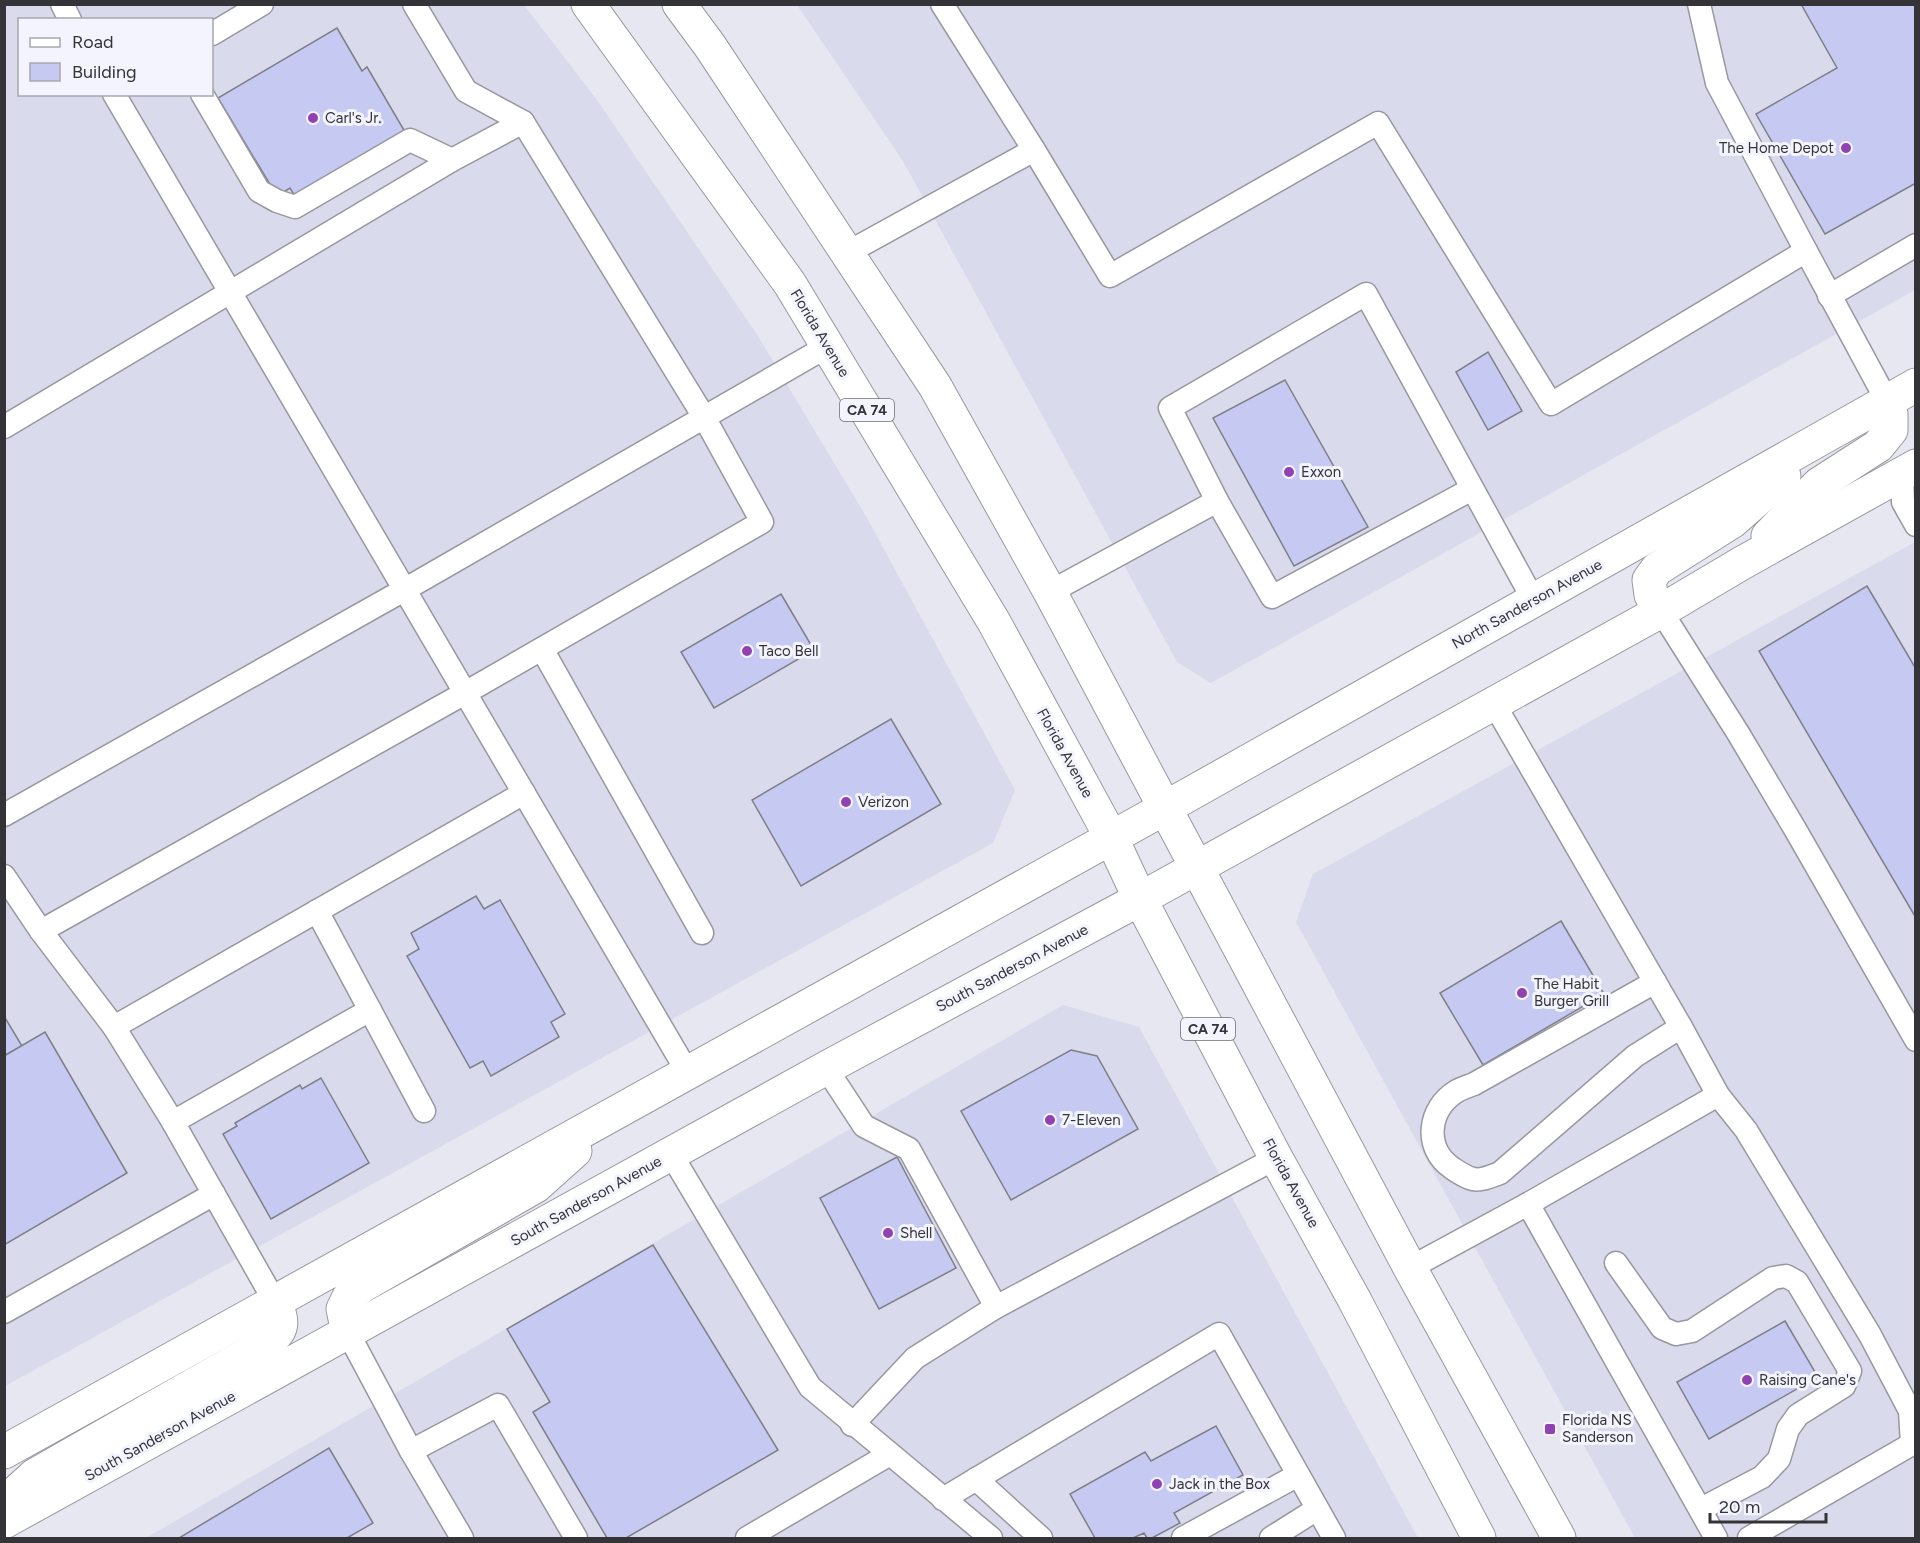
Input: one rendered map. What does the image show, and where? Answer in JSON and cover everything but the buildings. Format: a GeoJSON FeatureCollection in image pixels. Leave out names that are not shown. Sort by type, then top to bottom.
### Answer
{"type":"FeatureCollection","features":[{"type":"Feature","properties":{"kind":"main road","name":"Florida Avenue"},"geometry":{"type":"LineString","coordinates":[[588,4],[790,284],[994,622],[1138,822],[1197,868],[1410,1268],[1559,1539]]}},
{"type":"Feature","properties":{"kind":"main road","name":"Florida Avenue"},"geometry":{"type":"LineString","coordinates":[[679,4],[710,46],[934,386],[1050,592],[1138,822],[1140,899],[1276,1158],[1354,1299],[1479,1539]]}},
{"type":"Feature","properties":{"kind":"main road","name":"North Sanderson Avenue"},"geometry":{"type":"LineString","coordinates":[[1138,822],[1916,385]]}},
{"type":"Feature","properties":{"kind":"main road"},"geometry":{"type":"LineString","coordinates":[[1742,563],[1819,484],[1878,446],[1891,430],[1891,414],[1887,401]]}},
{"type":"Feature","properties":{"kind":"main road"},"geometry":{"type":"LineString","coordinates":[[1661,611],[1651,595],[1649,580],[1656,569],[1733,521],[1832,433]]}},
{"type":"Feature","properties":{"kind":"main road"},"geometry":{"type":"LineString","coordinates":[[1197,868],[1661,611],[1909,469]]}},
{"type":"Feature","properties":{"kind":"main road"},"geometry":{"type":"LineString","coordinates":[[4,1452],[1138,822]]}},
{"type":"Feature","properties":{"kind":"main road","name":"South Sanderson Avenue"},"geometry":{"type":"LineString","coordinates":[[4,1522],[826,1068],[1197,868]]}},
{"type":"Feature","properties":{"kind":"main road"},"geometry":{"type":"LineString","coordinates":[[348,1332],[343,1309],[350,1295],[536,1186],[619,1112]]}},
{"type":"Feature","properties":{"kind":"main road"},"geometry":{"type":"LineString","coordinates":[[4,1503],[35,1475],[265,1344],[281,1328],[280,1315],[275,1302]]}},
{"type":"Feature","properties":{"kind":"lane"},"geometry":{"type":"LineString","coordinates":[[62,4],[69,18]]}},
{"type":"Feature","properties":{"kind":"lane"},"geometry":{"type":"LineString","coordinates":[[213,33],[262,4]]}},
{"type":"Feature","properties":{"kind":"lane"},"geometry":{"type":"LineString","coordinates":[[41,931],[465,693],[762,522],[704,417],[523,122],[466,91],[414,4]]}},
{"type":"Feature","properties":{"kind":"lane"},"geometry":{"type":"LineString","coordinates":[[942,4],[1110,276],[1378,123],[1551,404],[1806,250]]}},
{"type":"Feature","properties":{"kind":"lane"},"geometry":{"type":"LineString","coordinates":[[1699,4],[1717,83],[1887,401]]}},
{"type":"Feature","properties":{"kind":"lane"},"geometry":{"type":"LineString","coordinates":[[115,96],[688,1073]]}},
{"type":"Feature","properties":{"kind":"lane"},"geometry":{"type":"LineString","coordinates":[[203,96],[259,191],[277,201],[295,207],[411,140],[452,160]]}},
{"type":"Feature","properties":{"kind":"lane"},"geometry":{"type":"LineString","coordinates":[[4,427],[452,160],[523,122]]}},
{"type":"Feature","properties":{"kind":"lane"},"geometry":{"type":"LineString","coordinates":[[847,253],[1034,150]]}},
{"type":"Feature","properties":{"kind":"lane"},"geometry":{"type":"LineString","coordinates":[[1829,296],[1916,245]]}},
{"type":"Feature","properties":{"kind":"lane"},"geometry":{"type":"LineString","coordinates":[[1472,489],[1272,597],[1217,501],[1170,408],[1365,294],[1534,601]]}},
{"type":"Feature","properties":{"kind":"lane"},"geometry":{"type":"LineString","coordinates":[[4,815],[404,590],[828,346]]}},
{"type":"Feature","properties":{"kind":"lane"},"geometry":{"type":"LineString","coordinates":[[1909,469],[1903,502],[1916,525]]}},
{"type":"Feature","properties":{"kind":"lane"},"geometry":{"type":"LineString","coordinates":[[1050,592],[1217,501]]}},
{"type":"Feature","properties":{"kind":"lane"},"geometry":{"type":"LineString","coordinates":[[1661,611],[1795,829],[1916,1041]]}},
{"type":"Feature","properties":{"kind":"lane"},"geometry":{"type":"LineString","coordinates":[[542,649],[702,933]]}},
{"type":"Feature","properties":{"kind":"lane"},"geometry":{"type":"LineString","coordinates":[[1493,702],[1718,1095],[1746,1130],[1870,1335],[1910,1411],[1914,1451],[1749,1539]]}},
{"type":"Feature","properties":{"kind":"lane"},"geometry":{"type":"LineString","coordinates":[[114,1027],[524,794]]}},
{"type":"Feature","properties":{"kind":"lane"},"geometry":{"type":"LineString","coordinates":[[4,876],[41,931],[114,1027],[173,1122],[275,1302]]}},
{"type":"Feature","properties":{"kind":"lane"},"geometry":{"type":"LineString","coordinates":[[317,911],[424,1111]]}},
{"type":"Feature","properties":{"kind":"lane"},"geometry":{"type":"LineString","coordinates":[[1655,982],[1474,1084],[1458,1090],[1444,1101],[1435,1115],[1431,1132],[1435,1151],[1446,1164],[1474,1179],[1500,1173],[1635,1056],[1681,1027]]}},
{"type":"Feature","properties":{"kind":"lane"},"geometry":{"type":"LineString","coordinates":[[173,1122],[370,1010]]}},
{"type":"Feature","properties":{"kind":"lane"},"geometry":{"type":"LineString","coordinates":[[826,1068],[864,1126],[909,1149],[996,1307]]}},
{"type":"Feature","properties":{"kind":"lane"},"geometry":{"type":"LineString","coordinates":[[1410,1268],[1528,1204],[1718,1095]]}},
{"type":"Feature","properties":{"kind":"lane"},"geometry":{"type":"LineString","coordinates":[[671,1154],[810,1388],[991,1539]]}},
{"type":"Feature","properties":{"kind":"lane"},"geometry":{"type":"LineString","coordinates":[[852,1425],[915,1358],[996,1307],[1276,1158]]}},
{"type":"Feature","properties":{"kind":"lane"},"geometry":{"type":"LineString","coordinates":[[4,1312],[214,1194]]}},
{"type":"Feature","properties":{"kind":"lane"},"geometry":{"type":"LineString","coordinates":[[1528,1204],[1716,1539]]}},
{"type":"Feature","properties":{"kind":"lane"},"geometry":{"type":"LineString","coordinates":[[1616,1263],[1662,1328],[1676,1334],[1692,1331],[1773,1278],[1786,1276],[1797,1282],[1850,1371],[1844,1386],[1798,1415],[1788,1429],[1779,1459],[1762,1477],[1701,1509]]}},
{"type":"Feature","properties":{"kind":"lane"},"geometry":{"type":"LineString","coordinates":[[348,1332],[411,1451],[462,1539]]}},
{"type":"Feature","properties":{"kind":"lane"},"geometry":{"type":"LineString","coordinates":[[944,1499],[1219,1334],[1334,1539]]}},
{"type":"Feature","properties":{"kind":"lane"},"geometry":{"type":"LineString","coordinates":[[411,1451],[498,1405],[576,1539]]}},
{"type":"Feature","properties":{"kind":"lane"},"geometry":{"type":"LineString","coordinates":[[747,1539],[890,1454]]}},
{"type":"Feature","properties":{"kind":"lane"},"geometry":{"type":"LineString","coordinates":[[1183,1539],[1298,1475]]}},
{"type":"Feature","properties":{"kind":"lane"},"geometry":{"type":"LineString","coordinates":[[976,1479],[1041,1539]]}},
{"type":"Feature","properties":{"kind":"lane"},"geometry":{"type":"LineString","coordinates":[[1271,1539],[1317,1509]]}},
{"type":"Feature","properties":{"kind":"shaded area"},"geometry":{"type":"Polygon","coordinates":[[[5,5],[524,5],[597,100],[758,336],[867,518],[1015,790],[993,843],[5,1386],[5,5]]]}},
{"type":"Feature","properties":{"kind":"shaded area"},"geometry":{"type":"Polygon","coordinates":[[[797,5],[1915,5],[1915,290],[1211,683],[1177,662],[903,161],[797,5]]]}},
{"type":"Feature","properties":{"kind":"shaded area"},"geometry":{"type":"Polygon","coordinates":[[[1915,542],[1915,1538],[1635,1538],[1296,922],[1313,874],[1915,542]]]}},
{"type":"Feature","properties":{"kind":"shaded area"},"geometry":{"type":"Polygon","coordinates":[[[1063,1005],[1139,1027],[1418,1538],[146,1538],[1063,1005]]]}},
{"type":"Feature","properties":{"kind":"place","name":"Carl's Jr."},"geometry":{"type":"Point","coordinates":[313,118]}},
{"type":"Feature","properties":{"kind":"place","name":"The Home Depot"},"geometry":{"type":"Point","coordinates":[1846,148]}},
{"type":"Feature","properties":{"kind":"place","name":"Exxon"},"geometry":{"type":"Point","coordinates":[1289,472]}},
{"type":"Feature","properties":{"kind":"place","name":"Taco Bell"},"geometry":{"type":"Point","coordinates":[747,651]}},
{"type":"Feature","properties":{"kind":"place","name":"Verizon"},"geometry":{"type":"Point","coordinates":[846,802]}},
{"type":"Feature","properties":{"kind":"place","name":"The Habit Burger Grill"},"geometry":{"type":"Point","coordinates":[1522,993]}},
{"type":"Feature","properties":{"kind":"place","name":"7-Eleven"},"geometry":{"type":"Point","coordinates":[1050,1120]}},
{"type":"Feature","properties":{"kind":"place","name":"Shell"},"geometry":{"type":"Point","coordinates":[888,1233]}},
{"type":"Feature","properties":{"kind":"place","name":"Raising Cane's"},"geometry":{"type":"Point","coordinates":[1747,1380]}},
{"type":"Feature","properties":{"kind":"place","name":"Florida NS Sanderson"},"geometry":{"type":"Point","coordinates":[1550,1429]}},
{"type":"Feature","properties":{"kind":"place","name":"Jack in the Box"},"geometry":{"type":"Point","coordinates":[1157,1484]}}]}
